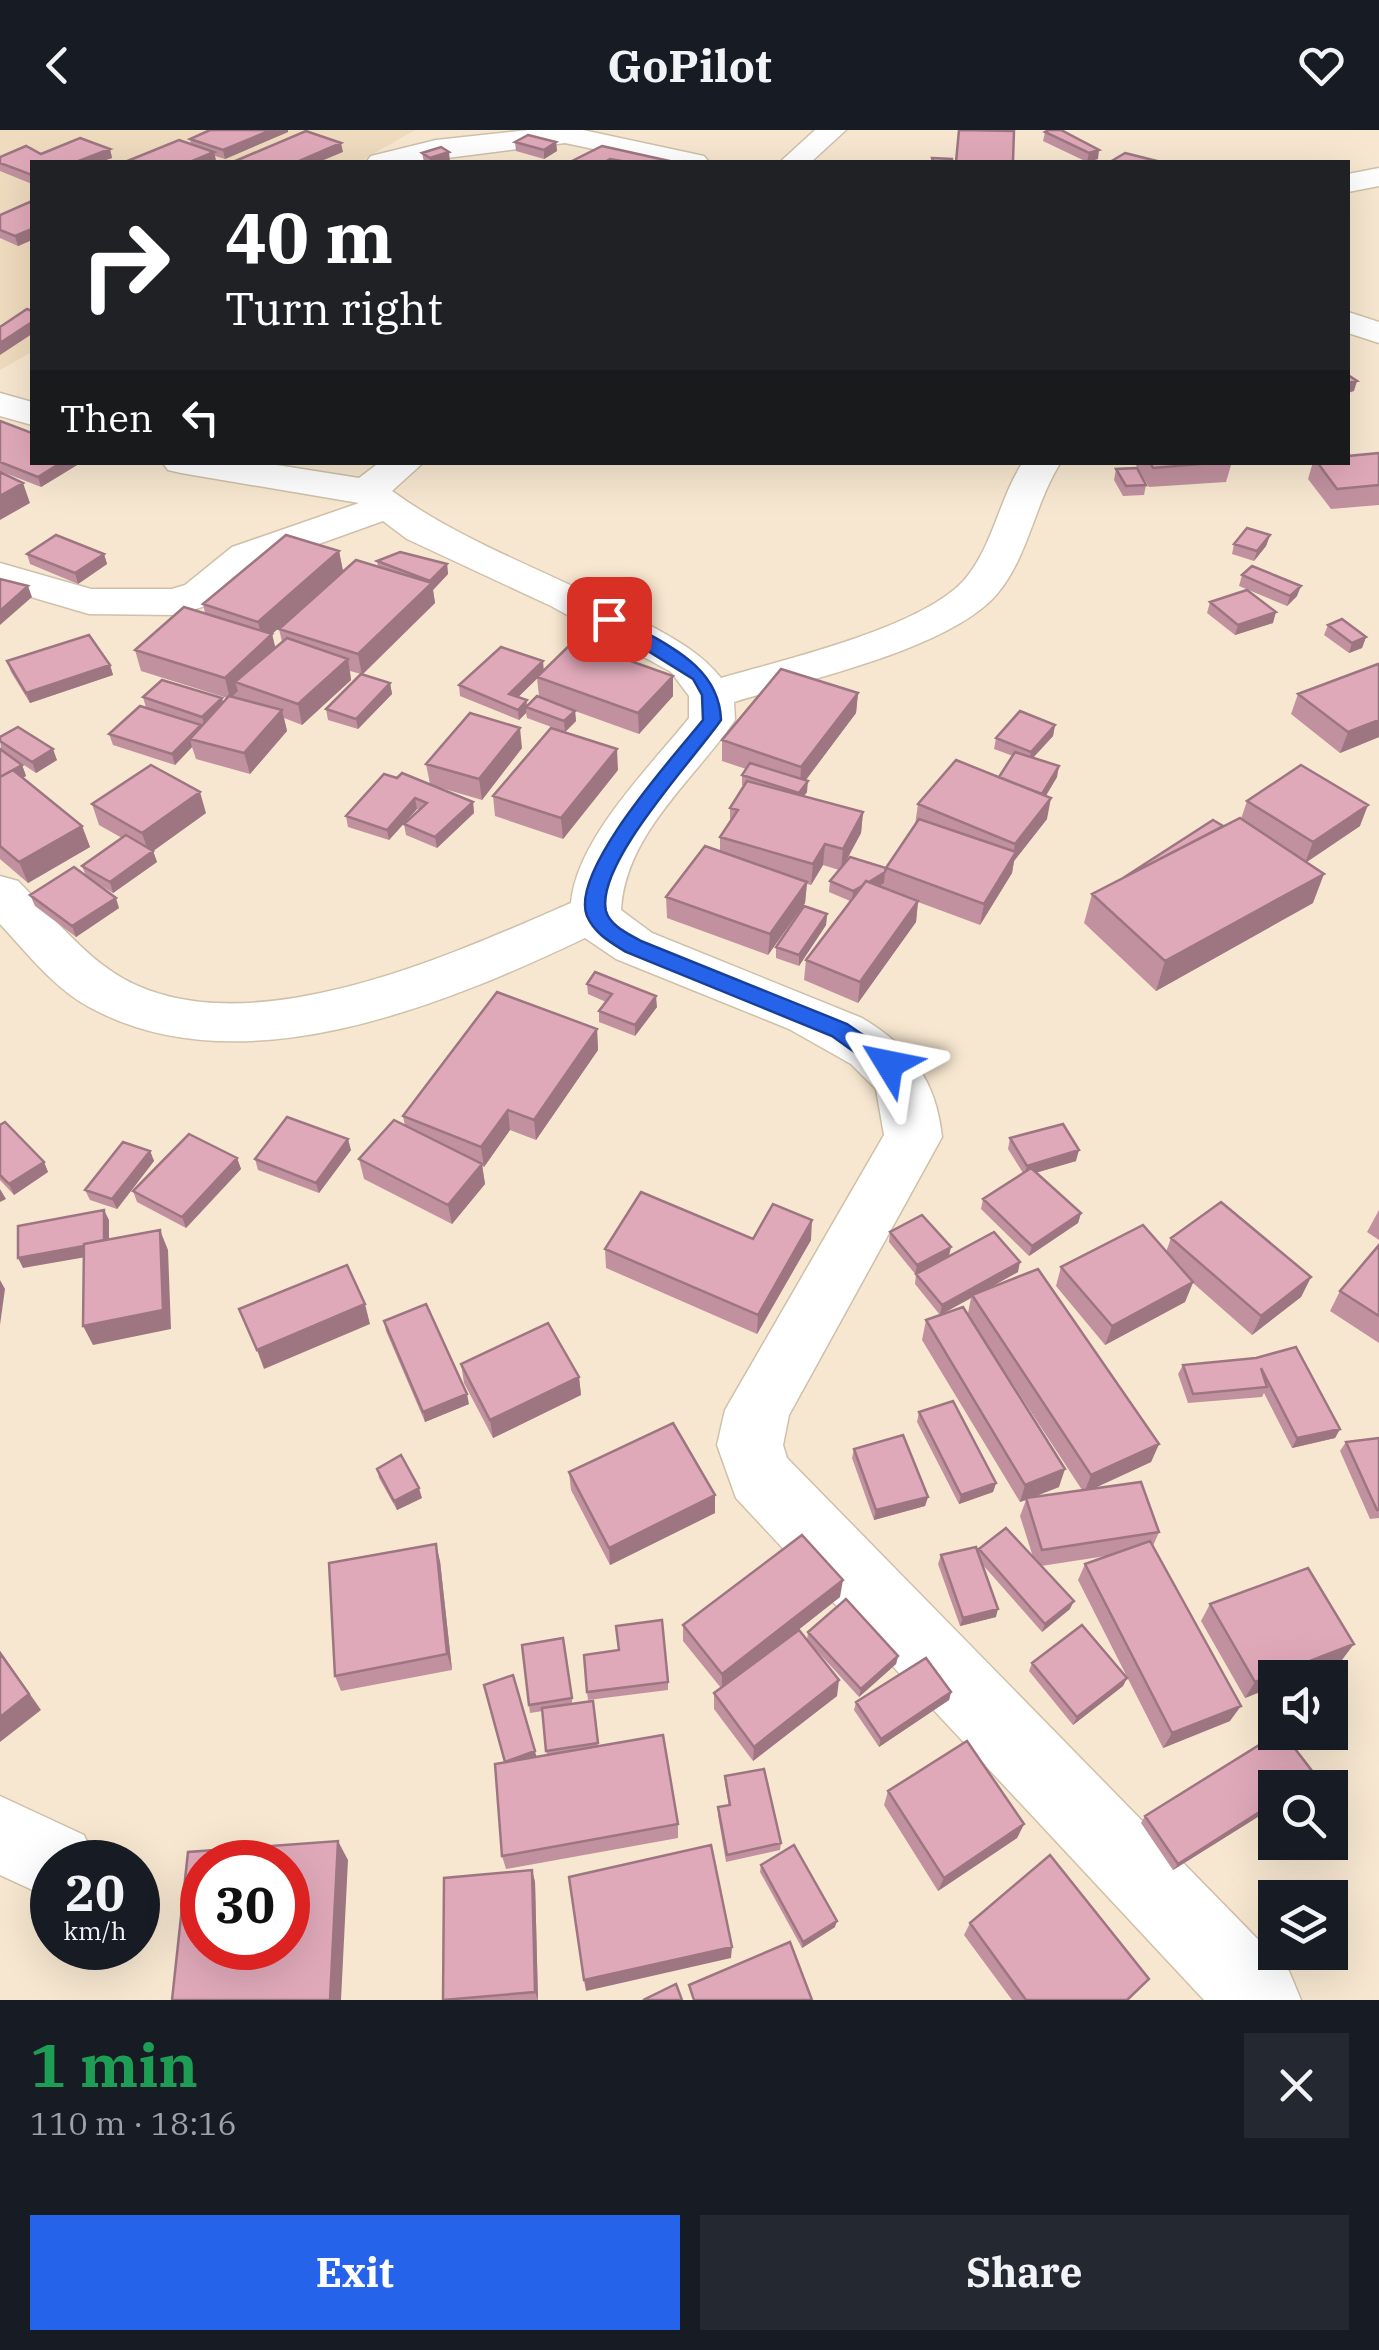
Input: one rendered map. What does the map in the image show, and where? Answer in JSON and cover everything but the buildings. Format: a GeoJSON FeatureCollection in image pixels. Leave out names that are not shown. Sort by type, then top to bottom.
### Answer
{"type":"FeatureCollection","features":[{"type":"Feature","properties":{"kind":"street"},"geometry":{"type":"LineString","coordinates":[[796,160],[832,130]]}},
{"type":"Feature","properties":{"kind":"street"},"geometry":{"type":"LineString","coordinates":[[390,160],[436,149],[554,132],[685,160]]}},
{"type":"Feature","properties":{"kind":"street"},"geometry":{"type":"LineString","coordinates":[[1350,183],[1379,178]]}},
{"type":"Feature","properties":{"kind":"street"},"geometry":{"type":"LineString","coordinates":[[1350,323],[1379,333]]}},
{"type":"Feature","properties":{"kind":"street"},"geometry":{"type":"LineString","coordinates":[[0,404],[30,413]]}},
{"type":"Feature","properties":{"kind":"street"},"geometry":{"type":"LineString","coordinates":[[195,465],[261,478],[386,487],[421,530],[566,597],[658,647],[700,676],[711,695],[712,720],[620,841],[598,881],[596,912],[609,932],[634,946],[840,1030],[889,1064],[910,1099],[914,1138],[757,1410],[750,1445],[760,1476],[1260,2000]]}},
{"type":"Feature","properties":{"kind":"street"},"geometry":{"type":"LineString","coordinates":[[711,695],[948,616],[991,572],[1014,513],[1040,465]]}},
{"type":"Feature","properties":{"kind":"street"},"geometry":{"type":"LineString","coordinates":[[0,575],[89,601],[176,602],[200,594],[246,556],[386,487]]}},
{"type":"Feature","properties":{"kind":"street"},"geometry":{"type":"LineString","coordinates":[[0,893],[102,992],[146,1013],[197,1020],[329,1008],[423,986],[596,912]]}},
{"type":"Feature","properties":{"kind":"street"},"geometry":{"type":"LineString","coordinates":[[0,1835],[30,1849]]}},
{"type":"Feature","properties":{"kind":"shaded area"},"geometry":{"type":"Polygon","coordinates":[[[0,130],[415,130],[362,160],[30,160],[30,353],[0,370],[0,130]]]}},
{"type":"Feature","properties":{"kind":"route"},"geometry":{"type":"LineString","coordinates":[[609,619],[686,663],[700,676],[711,695],[712,720],[620,841],[598,881],[596,912],[609,932],[634,946],[840,1030],[889,1064]]}}]}
